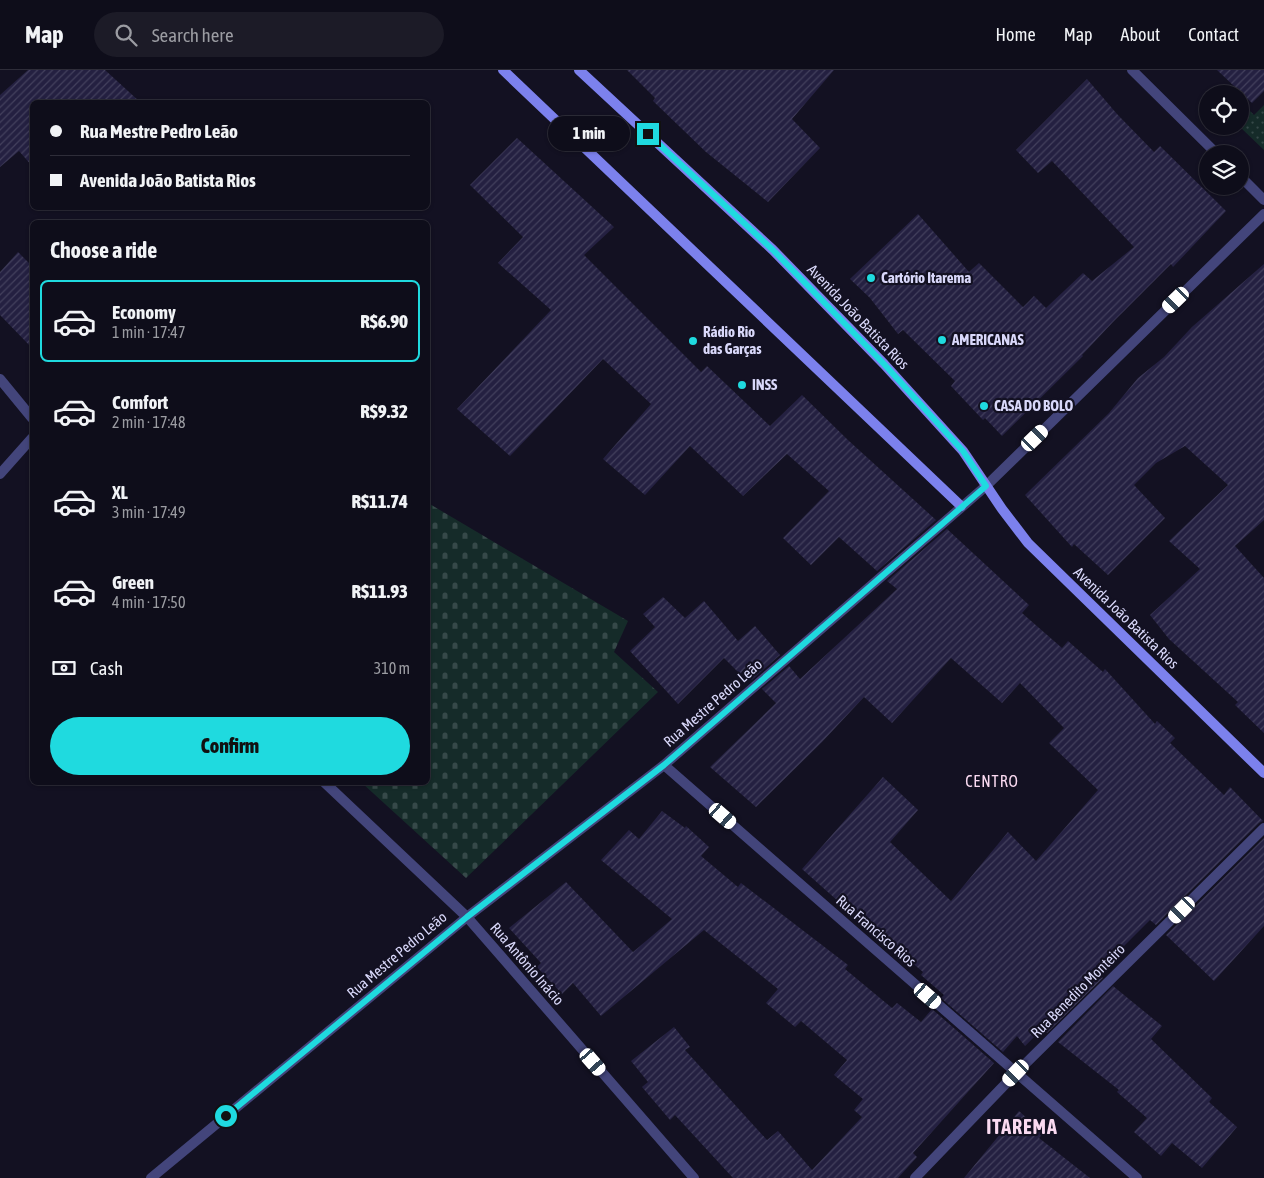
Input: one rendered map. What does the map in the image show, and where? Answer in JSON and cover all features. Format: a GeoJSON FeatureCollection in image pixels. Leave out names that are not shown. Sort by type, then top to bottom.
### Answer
{"type":"FeatureCollection","features":[{"type":"Feature","properties":{"kind":"street"},"geometry":{"type":"LineString","coordinates":[[503,70],[960,506]]}},
{"type":"Feature","properties":{"kind":"street","name":"Avenida João Batista Rios"},"geometry":{"type":"LineString","coordinates":[[579,70],[780,257],[884,364],[963,451],[1002,510],[1028,543],[1264,773]]}},
{"type":"Feature","properties":{"kind":"street"},"geometry":{"type":"LineString","coordinates":[[1132,70],[1208,145]]}},
{"type":"Feature","properties":{"kind":"street"},"geometry":{"type":"LineString","coordinates":[[1249,185],[1264,200]]}},
{"type":"Feature","properties":{"kind":"street","name":"Rua Mestre Pedro Leão"},"geometry":{"type":"LineString","coordinates":[[151,1178],[467,917],[664,765],[960,506],[986,486],[1264,214]]}},
{"type":"Feature","properties":{"kind":"street"},"geometry":{"type":"LineString","coordinates":[[0,379],[30,416]]}},
{"type":"Feature","properties":{"kind":"street"},"geometry":{"type":"LineString","coordinates":[[0,474],[30,440]]}},
{"type":"Feature","properties":{"kind":"street","name":"Rua Francisco Rios"},"geometry":{"type":"LineString","coordinates":[[664,765],[1137,1178]]}},
{"type":"Feature","properties":{"kind":"street","name":"Rua Antônio Inácio"},"geometry":{"type":"LineString","coordinates":[[327,785],[467,917],[694,1178]]}},
{"type":"Feature","properties":{"kind":"street","name":"Rua Benedito Monteiro"},"geometry":{"type":"LineString","coordinates":[[915,1178],[1016,1073],[1264,828]]}},
{"type":"Feature","properties":{"kind":"green space"},"geometry":{"type":"Polygon","coordinates":[[[1264,105],[1264,150],[1248,135],[1249,110],[1254,115],[1264,105]]]}},
{"type":"Feature","properties":{"kind":"green space"},"geometry":{"type":"Polygon","coordinates":[[[430,504],[628,621],[614,652],[658,692],[466,878],[364,785],[430,785],[430,504]]]}},
{"type":"Feature","properties":{"kind":"building"},"geometry":{"type":"Polygon","coordinates":[[[28,70],[105,70],[138,100],[30,100],[30,164],[19,151],[0,167],[0,95],[28,70]]]}},
{"type":"Feature","properties":{"kind":"building"},"geometry":{"type":"Polygon","coordinates":[[[627,70],[834,70],[792,119],[820,148],[768,202],[706,152],[653,101],[655,98],[627,70]]]}},
{"type":"Feature","properties":{"kind":"building"},"geometry":{"type":"Polygon","coordinates":[[[1217,70],[1264,70],[1264,91],[1252,103],[1249,100],[1249,85],[1233,85],[1217,70]]]}},
{"type":"Feature","properties":{"kind":"building"},"geometry":{"type":"Polygon","coordinates":[[[1087,79],[1117,114],[1154,152],[1160,146],[1199,184],[1199,195],[1210,195],[1226,211],[1173,267],[1171,264],[1112,323],[1083,356],[1002,436],[985,418],[983,420],[951,386],[955,381],[903,330],[898,334],[870,298],[850,279],[918,214],[969,272],[979,263],[1023,307],[1034,296],[1046,308],[1083,273],[1092,281],[1134,247],[1052,161],[1038,173],[1016,150],[1087,79]]]}},
{"type":"Feature","properties":{"kind":"building"},"geometry":{"type":"Polygon","coordinates":[[[517,138],[614,227],[584,255],[701,372],[707,366],[770,426],[802,395],[849,441],[936,520],[877,571],[839,537],[811,565],[783,538],[829,491],[787,454],[743,496],[690,446],[645,495],[603,459],[651,404],[603,359],[510,456],[457,409],[551,310],[498,263],[523,237],[470,185],[517,138]]]}},
{"type":"Feature","properties":{"kind":"building"},"geometry":{"type":"Polygon","coordinates":[[[18,252],[30,264],[30,346],[0,315],[0,272],[18,252]]]}},
{"type":"Feature","properties":{"kind":"building"},"geometry":{"type":"Polygon","coordinates":[[[1264,264],[1264,520],[1235,546],[1264,578],[1264,733],[1235,705],[1238,702],[1169,639],[1150,615],[1200,569],[1169,541],[1228,485],[1185,446],[1156,463],[1134,485],[1165,518],[1108,575],[1074,544],[1072,547],[1025,495],[1109,413],[1138,378],[1164,357],[1192,327],[1264,264]]]}},
{"type":"Feature","properties":{"kind":"building"},"geometry":{"type":"Polygon","coordinates":[[[947,529],[1029,605],[1022,613],[1062,648],[1068,641],[1103,672],[1105,669],[1155,724],[1157,721],[1175,738],[1170,743],[1224,795],[1230,787],[1263,821],[1156,925],[1150,920],[1097,973],[1103,978],[1047,1033],[1042,1029],[1025,1046],[1017,1036],[1003,1052],[941,998],[944,995],[921,975],[923,972],[876,932],[875,934],[802,869],[883,777],[918,810],[890,842],[951,901],[1008,832],[1036,861],[1098,790],[1049,743],[1064,728],[1020,683],[1002,703],[951,658],[892,723],[864,697],[822,742],[756,807],[710,767],[776,703],[762,689],[789,666],[800,679],[897,589],[887,581],[947,529]]]}},
{"type":"Feature","properties":{"kind":"building"},"geometry":{"type":"Polygon","coordinates":[[[663,597],[685,618],[704,601],[738,641],[755,626],[780,655],[752,680],[743,671],[740,674],[724,658],[678,704],[630,651],[655,627],[643,614],[663,597]]]}},
{"type":"Feature","properties":{"kind":"building"},"geometry":{"type":"Polygon","coordinates":[[[662,811],[685,828],[686,826],[709,847],[701,856],[738,887],[741,883],[848,965],[845,969],[892,1008],[897,1003],[921,1022],[932,1009],[994,1063],[913,1153],[917,1157],[898,1178],[733,1178],[675,1115],[670,1120],[642,1087],[648,1082],[631,1061],[674,1027],[690,1047],[685,1050],[767,1140],[778,1131],[812,1170],[862,1117],[854,1110],[863,1099],[834,1075],[847,1060],[801,1021],[795,1027],[766,1003],[778,989],[704,930],[601,1016],[573,983],[562,994],[537,967],[541,963],[509,928],[566,882],[633,952],[672,919],[601,860],[629,830],[639,839],[662,811]]]}},
{"type":"Feature","properties":{"kind":"building"},"geometry":{"type":"Polygon","coordinates":[[[1264,838],[1264,926],[1214,981],[1166,935],[1264,838]]]}},
{"type":"Feature","properties":{"kind":"building"},"geometry":{"type":"Polygon","coordinates":[[[1113,986],[1162,1026],[1151,1039],[1212,1098],[1209,1102],[1237,1127],[1202,1168],[1172,1143],[1161,1156],[1134,1132],[1147,1118],[1117,1092],[1119,1090],[1058,1042],[1113,986]]]}},
{"type":"Feature","properties":{"kind":"building"},"geometry":{"type":"Polygon","coordinates":[[[1019,1111],[1043,1133],[1039,1138],[1090,1178],[964,1178],[1019,1111]]]}},
{"type":"Feature","properties":{"kind":"place","name":"Cartório Itarema"},"geometry":{"type":"Point","coordinates":[871,278]}},
{"type":"Feature","properties":{"kind":"place","name":"AMERICANAS"},"geometry":{"type":"Point","coordinates":[942,340]}},
{"type":"Feature","properties":{"kind":"place","name":"Rádio Rio das Garças"},"geometry":{"type":"Point","coordinates":[693,341]}},
{"type":"Feature","properties":{"kind":"place","name":"INSS"},"geometry":{"type":"Point","coordinates":[742,385]}},
{"type":"Feature","properties":{"kind":"place","name":"CASA DO BOLO"},"geometry":{"type":"Point","coordinates":[984,406]}},
{"type":"Feature","properties":{"kind":"district","name":"CENTRO"},"geometry":{"type":"Point","coordinates":[992,781]}},
{"type":"Feature","properties":{"kind":"district","name":"ITAREMA"},"geometry":{"type":"Point","coordinates":[1022,1127]}},
{"type":"Feature","properties":{"kind":"route"},"geometry":{"type":"LineString","coordinates":[[226,1116],[467,917],[664,765],[960,506],[986,486],[963,451],[884,364],[773,250],[648,134]]}}]}
